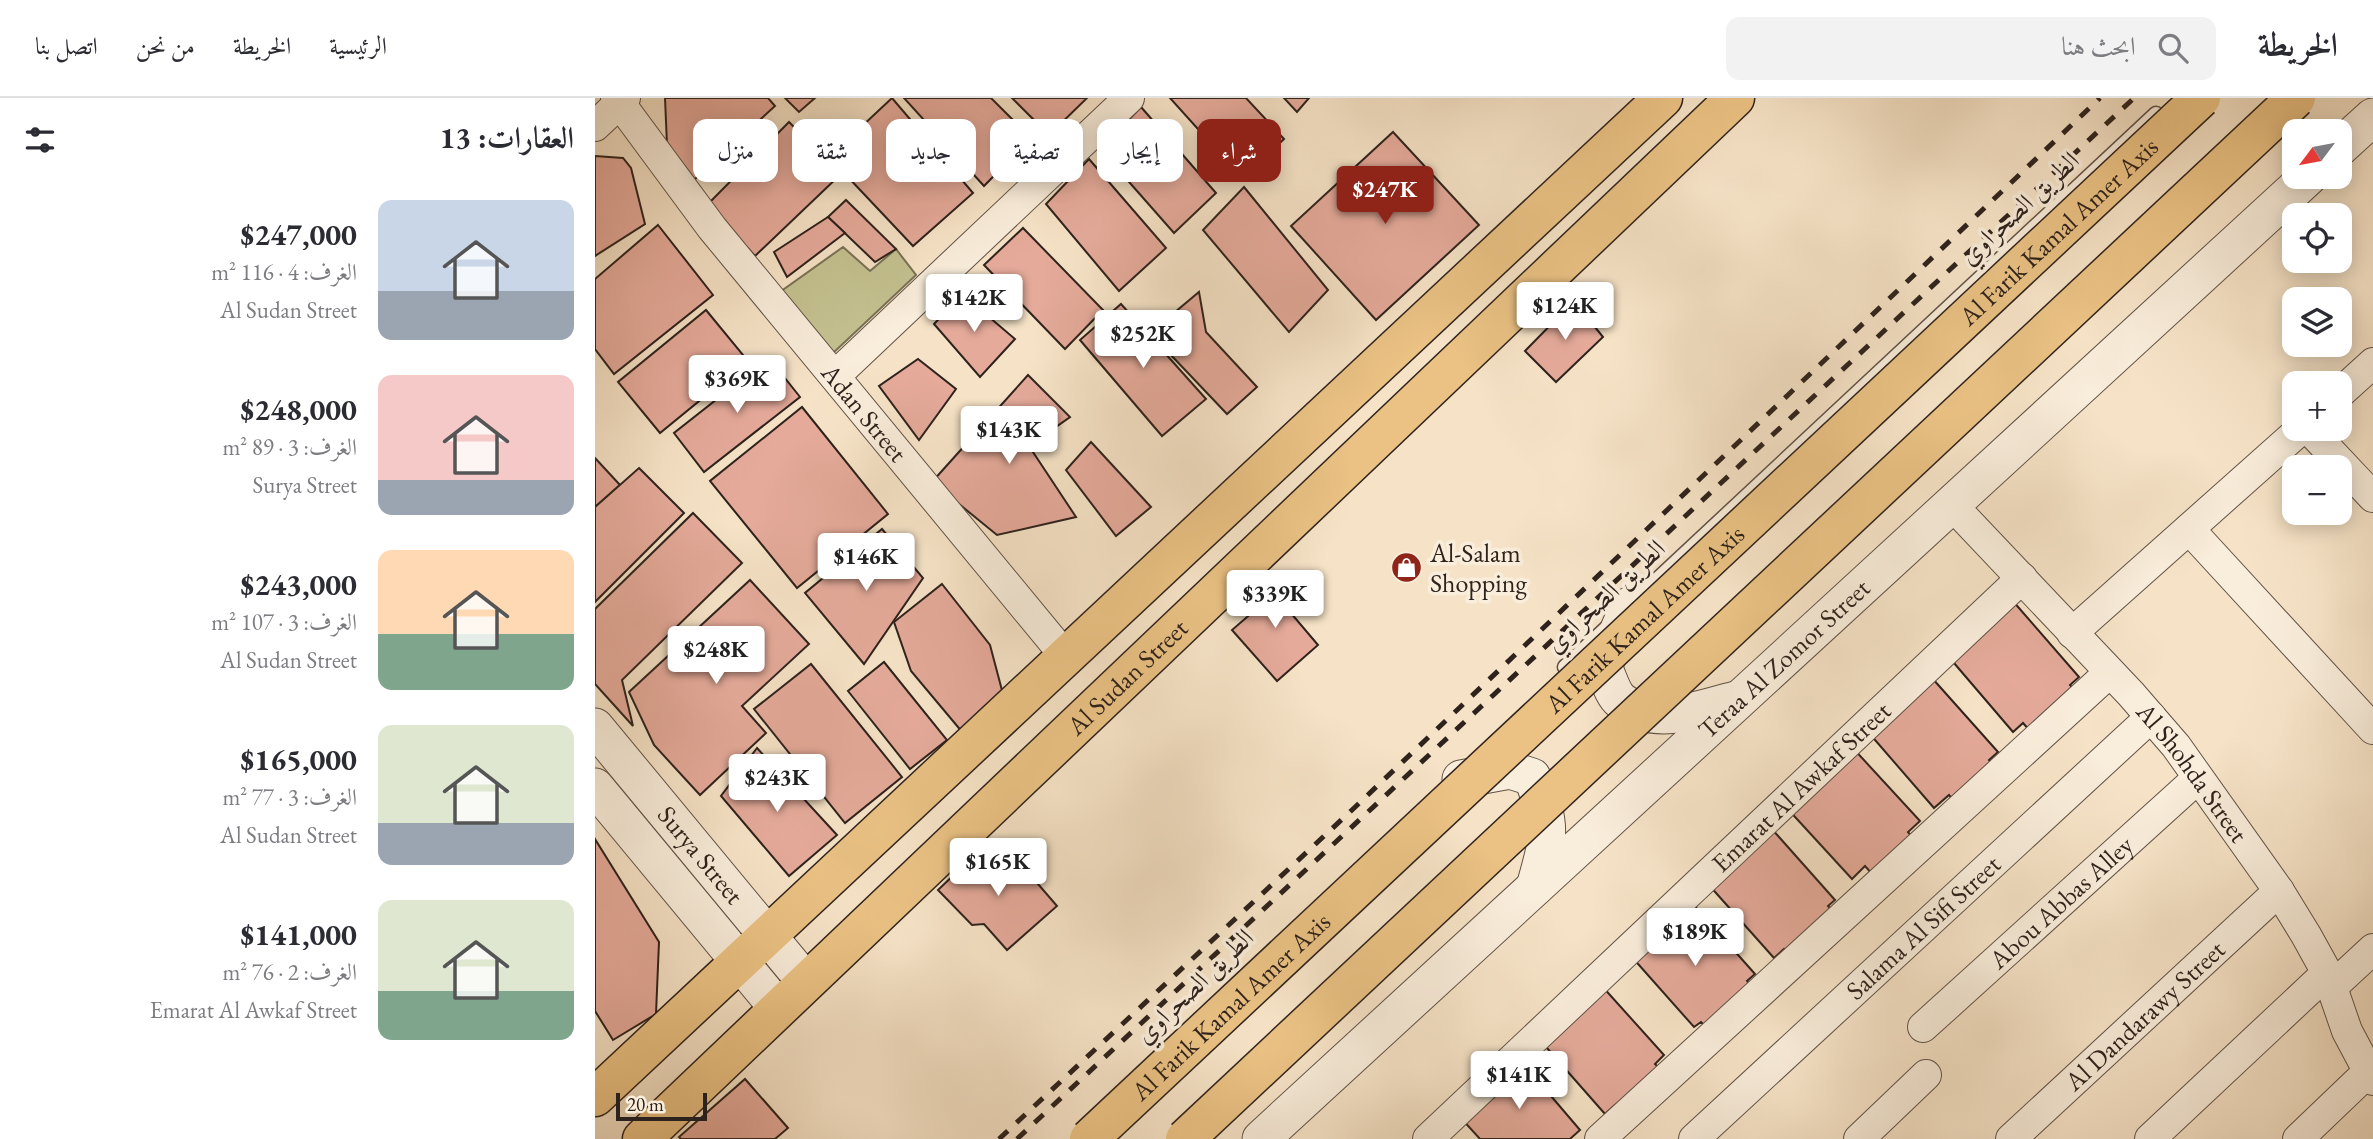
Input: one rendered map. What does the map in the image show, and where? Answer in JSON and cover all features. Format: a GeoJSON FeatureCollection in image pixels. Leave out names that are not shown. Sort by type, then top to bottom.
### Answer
{"type":"FeatureCollection","features":[{"type":"Feature","properties":{"kind":"main road"},"geometry":{"type":"LineString","coordinates":[[595,1097],[1663,98]]}},
{"type":"Feature","properties":{"kind":"main road","name":"Al Sudan Street"},"geometry":{"type":"LineString","coordinates":[[623,1139],[654,1129],[1735,98]]}},
{"type":"Feature","properties":{"kind":"main road"},"geometry":{"type":"LineString","coordinates":[[1185,1139],[2296,98]]}},
{"type":"Feature","properties":{"kind":"main road","name":"Al Farik Kamal Amer Axis"},"geometry":{"type":"LineString","coordinates":[[1089,1139],[2183,102]]}},
{"type":"Feature","properties":{"kind":"street"},"geometry":{"type":"LineString","coordinates":[[836,375],[1129,98]]}},
{"type":"Feature","properties":{"kind":"street"},"geometry":{"type":"LineString","coordinates":[[595,126],[620,99]]}},
{"type":"Feature","properties":{"kind":"street","name":"Adan Street"},"geometry":{"type":"LineString","coordinates":[[620,99],[712,228],[1066,657]]}},
{"type":"Feature","properties":{"kind":"street"},"geometry":{"type":"LineString","coordinates":[[2352,136],[2373,117]]}},
{"type":"Feature","properties":{"kind":"street","name":"Teraa Al Zomor Street"},"geometry":{"type":"LineString","coordinates":[[1261,1139],[2295,189]]}},
{"type":"Feature","properties":{"kind":"street"},"geometry":{"type":"LineString","coordinates":[[2352,383],[2373,363]]}},
{"type":"Feature","properties":{"kind":"street"},"geometry":{"type":"LineString","coordinates":[[2072,633],[2288,441]]}},
{"type":"Feature","properties":{"kind":"street"},"geometry":{"type":"LineString","coordinates":[[2320,441],[2373,497]]}},
{"type":"Feature","properties":{"kind":"street","name":"Al Shohda Street"},"geometry":{"type":"LineString","coordinates":[[1952,505],[2151,716],[2198,778],[2279,891],[2330,980],[2347,1031],[2370,1076]]}},
{"type":"Feature","properties":{"kind":"street"},"geometry":{"type":"LineString","coordinates":[[2189,529],[2373,729]]}},
{"type":"Feature","properties":{"kind":"street","name":"Emarat Al Awkaf Street"},"geometry":{"type":"LineString","coordinates":[[1428,1139],[2022,578]]}},
{"type":"Feature","properties":{"kind":"street"},"geometry":{"type":"LineString","coordinates":[[1629,606],[1603,667],[1619,700],[1650,716],[1671,716],[1742,698]]}},
{"type":"Feature","properties":{"kind":"street"},"geometry":{"type":"LineString","coordinates":[[1600,1139],[2109,673]]}},
{"type":"Feature","properties":{"kind":"street","name":"Salama Al Sifi Street"},"geometry":{"type":"LineString","coordinates":[[1694,1139],[2151,716]]}},
{"type":"Feature","properties":{"kind":"street","name":"Surya Street"},"geometry":{"type":"LineString","coordinates":[[595,727],[806,982]]}},
{"type":"Feature","properties":{"kind":"street"},"geometry":{"type":"LineString","coordinates":[[1453,774],[1510,770],[1532,777],[1546,811],[1548,840],[1535,887]]}},
{"type":"Feature","properties":{"kind":"street","name":"Abou Abbas Alley"},"geometry":{"type":"LineString","coordinates":[[1923,1027],[2198,778]]}},
{"type":"Feature","properties":{"kind":"street","name":"Surya Street"},"geometry":{"type":"LineString","coordinates":[[595,787],[778,1008]]}},
{"type":"Feature","properties":{"kind":"street","name":"Al Dandarawy Street"},"geometry":{"type":"LineString","coordinates":[[2011,1139],[2279,891]]}},
{"type":"Feature","properties":{"kind":"street"},"geometry":{"type":"LineString","coordinates":[[2150,1139],[2330,980],[2373,949]]}},
{"type":"Feature","properties":{"kind":"street"},"geometry":{"type":"LineString","coordinates":[[1859,1139],[1926,1075]]}},
{"type":"Feature","properties":{"kind":"street"},"geometry":{"type":"LineString","coordinates":[[2298,1139],[2370,1076]]}},
{"type":"Feature","properties":{"kind":"lane","name":"الطريق الصحراوي"},"geometry":{"type":"LineString","coordinates":[[1551,680],[2183,102]]}},
{"type":"Feature","properties":{"kind":"lane","name":"الطريق الصحراوي"},"geometry":{"type":"LineString","coordinates":[[1080,1139],[1116,1095],[1257,960]]}},
{"type":"Feature","properties":{"kind":"shaded area"},"geometry":{"type":"Polygon","coordinates":[[[843,247],[870,271],[896,249],[916,275],[832,354],[780,292],[843,247]]]}},
{"type":"Feature","properties":{"kind":"building"},"geometry":{"type":"Polygon","coordinates":[[[665,98],[768,98],[775,106],[761,119],[693,119],[693,179],[667,145],[665,98]]]}},
{"type":"Feature","properties":{"kind":"building"},"geometry":{"type":"Polygon","coordinates":[[[785,98],[815,98],[799,112],[785,98]]]}},
{"type":"Feature","properties":{"kind":"building"},"geometry":{"type":"Polygon","coordinates":[[[892,98],[910,119],[886,119],[886,182],[964,182],[973,193],[913,246],[853,182],[872,182],[872,119],[870,119],[892,98]]]}},
{"type":"Feature","properties":{"kind":"building"},"geometry":{"type":"Polygon","coordinates":[[[904,98],[991,98],[1012,119],[990,119],[990,180],[984,186],[976,177],[976,119],[923,119],[904,98]]]}},
{"type":"Feature","properties":{"kind":"building"},"geometry":{"type":"Polygon","coordinates":[[[1012,98],[1087,98],[1065,119],[1033,119],[1012,98]]]}},
{"type":"Feature","properties":{"kind":"building"},"geometry":{"type":"Polygon","coordinates":[[[1170,98],[1246,98],[1265,119],[1197,119],[1197,128],[1170,98]]]}},
{"type":"Feature","properties":{"kind":"building"},"geometry":{"type":"Polygon","coordinates":[[[1284,98],[1309,98],[1297,112],[1284,98]]]}},
{"type":"Feature","properties":{"kind":"building"},"geometry":{"type":"Polygon","coordinates":[[[1141,107],[1151,119],[1129,119],[1141,107]]]}},
{"type":"Feature","properties":{"kind":"building"},"geometry":{"type":"Polygon","coordinates":[[[789,122],[792,125],[792,182],[833,182],[755,256],[707,205],[730,182],[778,182],[778,133],[789,122]]]}},
{"type":"Feature","properties":{"kind":"building"},"geometry":{"type":"Polygon","coordinates":[[[1393,132],[1479,225],[1376,320],[1291,226],[1393,132]]]}},
{"type":"Feature","properties":{"kind":"building"},"geometry":{"type":"Polygon","coordinates":[[[1183,155],[1197,171],[1197,182],[1206,182],[1216,193],[1174,233],[1129,182],[1183,182],[1183,155]]]}},
{"type":"Feature","properties":{"kind":"building"},"geometry":{"type":"Polygon","coordinates":[[[595,156],[623,158],[631,168],[645,224],[595,256],[595,156]]]}},
{"type":"Feature","properties":{"kind":"building"},"geometry":{"type":"Polygon","coordinates":[[[1089,159],[1097,168],[1097,182],[1109,182],[1166,248],[1119,291],[1046,204],[1067,182],[1083,182],[1083,165],[1089,159]]]}},
{"type":"Feature","properties":{"kind":"building"},"geometry":{"type":"Polygon","coordinates":[[[1244,187],[1328,290],[1289,332],[1203,230],[1244,187]]]}},
{"type":"Feature","properties":{"kind":"building"},"geometry":{"type":"Polygon","coordinates":[[[846,200],[896,249],[875,262],[828,217],[846,200]]]}},
{"type":"Feature","properties":{"kind":"building"},"geometry":{"type":"Polygon","coordinates":[[[828,217],[845,233],[787,277],[774,252],[828,217]]]}},
{"type":"Feature","properties":{"kind":"building"},"geometry":{"type":"Polygon","coordinates":[[[658,225],[713,295],[614,374],[595,349],[595,279],[658,225]]]}},
{"type":"Feature","properties":{"kind":"building"},"geometry":{"type":"Polygon","coordinates":[[[1023,228],[1103,310],[1065,349],[984,265],[1023,228]]]}},
{"type":"Feature","properties":{"kind":"building"},"geometry":{"type":"Polygon","coordinates":[[[1199,292],[1206,332],[1257,387],[1227,414],[1150,333],[1199,292]]]}},
{"type":"Feature","properties":{"kind":"building"},"geometry":{"type":"Polygon","coordinates":[[[962,294],[1015,339],[980,377],[934,324],[962,294]]]}},
{"type":"Feature","properties":{"kind":"building"},"geometry":{"type":"Polygon","coordinates":[[[1574,301],[1603,337],[1556,382],[1525,351],[1574,301]]]}},
{"type":"Feature","properties":{"kind":"building"},"geometry":{"type":"Polygon","coordinates":[[[1121,304],[1206,399],[1162,436],[1080,340],[1121,304]]]}},
{"type":"Feature","properties":{"kind":"building"},"geometry":{"type":"Polygon","coordinates":[[[706,310],[748,361],[660,433],[618,382],[706,310]]]}},
{"type":"Feature","properties":{"kind":"building"},"geometry":{"type":"Polygon","coordinates":[[[769,358],[800,397],[704,472],[674,433],[769,358]]]}},
{"type":"Feature","properties":{"kind":"building"},"geometry":{"type":"Polygon","coordinates":[[[918,359],[956,389],[919,440],[879,386],[918,359]]]}},
{"type":"Feature","properties":{"kind":"building"},"geometry":{"type":"Polygon","coordinates":[[[1028,375],[1070,417],[1029,446],[1076,517],[997,535],[932,482],[1028,375]]]}},
{"type":"Feature","properties":{"kind":"building"},"geometry":{"type":"Polygon","coordinates":[[[802,407],[888,514],[797,588],[710,481],[802,407]]]}},
{"type":"Feature","properties":{"kind":"building"},"geometry":{"type":"Polygon","coordinates":[[[1091,442],[1151,507],[1116,536],[1066,470],[1091,442]]]}},
{"type":"Feature","properties":{"kind":"building"},"geometry":{"type":"Polygon","coordinates":[[[595,458],[620,485],[595,507],[595,458]]]}},
{"type":"Feature","properties":{"kind":"building"},"geometry":{"type":"Polygon","coordinates":[[[639,468],[684,513],[595,602],[595,507],[639,468]]]}},
{"type":"Feature","properties":{"kind":"building"},"geometry":{"type":"Polygon","coordinates":[[[693,513],[742,563],[622,680],[633,726],[595,684],[595,609],[693,513]]]}},
{"type":"Feature","properties":{"kind":"building"},"geometry":{"type":"Polygon","coordinates":[[[882,529],[923,578],[864,664],[805,593],[882,529]]]}},
{"type":"Feature","properties":{"kind":"building"},"geometry":{"type":"Polygon","coordinates":[[[1283,574],[1299,593],[1284,605],[1318,645],[1277,681],[1232,630],[1254,611],[1248,605],[1283,574]]]}},
{"type":"Feature","properties":{"kind":"building"},"geometry":{"type":"Polygon","coordinates":[[[750,580],[809,644],[742,706],[766,733],[700,795],[654,745],[629,692],[750,580]]]}},
{"type":"Feature","properties":{"kind":"building"},"geometry":{"type":"Polygon","coordinates":[[[942,584],[990,645],[1004,698],[963,733],[911,671],[894,622],[942,584]]]}},
{"type":"Feature","properties":{"kind":"building"},"geometry":{"type":"Polygon","coordinates":[[[2012,600],[2079,677],[2070,685],[2076,692],[2031,732],[2023,723],[2013,732],[1948,656],[2012,600]]]}},
{"type":"Feature","properties":{"kind":"building"},"geometry":{"type":"Polygon","coordinates":[[[884,662],[947,740],[910,769],[848,691],[884,662]]]}},
{"type":"Feature","properties":{"kind":"building"},"geometry":{"type":"Polygon","coordinates":[[[811,664],[902,777],[845,823],[754,709],[811,664]]]}},
{"type":"Feature","properties":{"kind":"building"},"geometry":{"type":"Polygon","coordinates":[[[1932,678],[1998,752],[1989,760],[1994,765],[1954,801],[1949,795],[1934,808],[1869,733],[1932,678]]]}},
{"type":"Feature","properties":{"kind":"building"},"geometry":{"type":"Polygon","coordinates":[[[1851,746],[1920,821],[1908,832],[1913,838],[1873,875],[1865,866],[1852,879],[1785,806],[1851,746]]]}},
{"type":"Feature","properties":{"kind":"building"},"geometry":{"type":"Polygon","coordinates":[[[757,748],[837,835],[789,876],[721,796],[757,748]]]}},
{"type":"Feature","properties":{"kind":"building"},"geometry":{"type":"Polygon","coordinates":[[[1771,828],[1835,900],[1828,906],[1836,914],[1790,956],[1784,949],[1774,958],[1708,884],[1771,828]]]}},
{"type":"Feature","properties":{"kind":"building"},"geometry":{"type":"Polygon","coordinates":[[[595,839],[659,942],[656,1014],[613,1040],[595,1011],[595,839]]]}},
{"type":"Feature","properties":{"kind":"building"},"geometry":{"type":"Polygon","coordinates":[[[984,846],[1014,877],[1020,863],[1057,906],[1007,950],[984,924],[972,925],[938,890],[984,846]]]}},
{"type":"Feature","properties":{"kind":"building"},"geometry":{"type":"Polygon","coordinates":[[[1691,902],[1755,974],[1747,981],[1753,989],[1708,1029],[1701,1022],[1694,1027],[1631,956],[1691,902]]]}},
{"type":"Feature","properties":{"kind":"building"},"geometry":{"type":"Polygon","coordinates":[[[1601,985],[1664,1055],[1655,1064],[1663,1072],[1617,1112],[1615,1105],[1605,1114],[1539,1039],[1601,985]]]}},
{"type":"Feature","properties":{"kind":"building"},"geometry":{"type":"Polygon","coordinates":[[[1522,1062],[1580,1130],[1570,1139],[1480,1139],[1460,1117],[1522,1062]]]}},
{"type":"Feature","properties":{"kind":"building"},"geometry":{"type":"Polygon","coordinates":[[[745,1079],[788,1128],[775,1139],[679,1137],[745,1079]]]}},
{"type":"Feature","properties":{"kind":"railway"},"geometry":{"type":"LineString","coordinates":[[999,1139],[1352,810],[2100,98]]}},
{"type":"Feature","properties":{"kind":"railway"},"geometry":{"type":"LineString","coordinates":[[1017,1139],[2134,98]]}},
{"type":"Feature","properties":{"kind":"place","name":"Al-Salam Shopping"},"geometry":{"type":"Point","coordinates":[1407,568]}}]}
